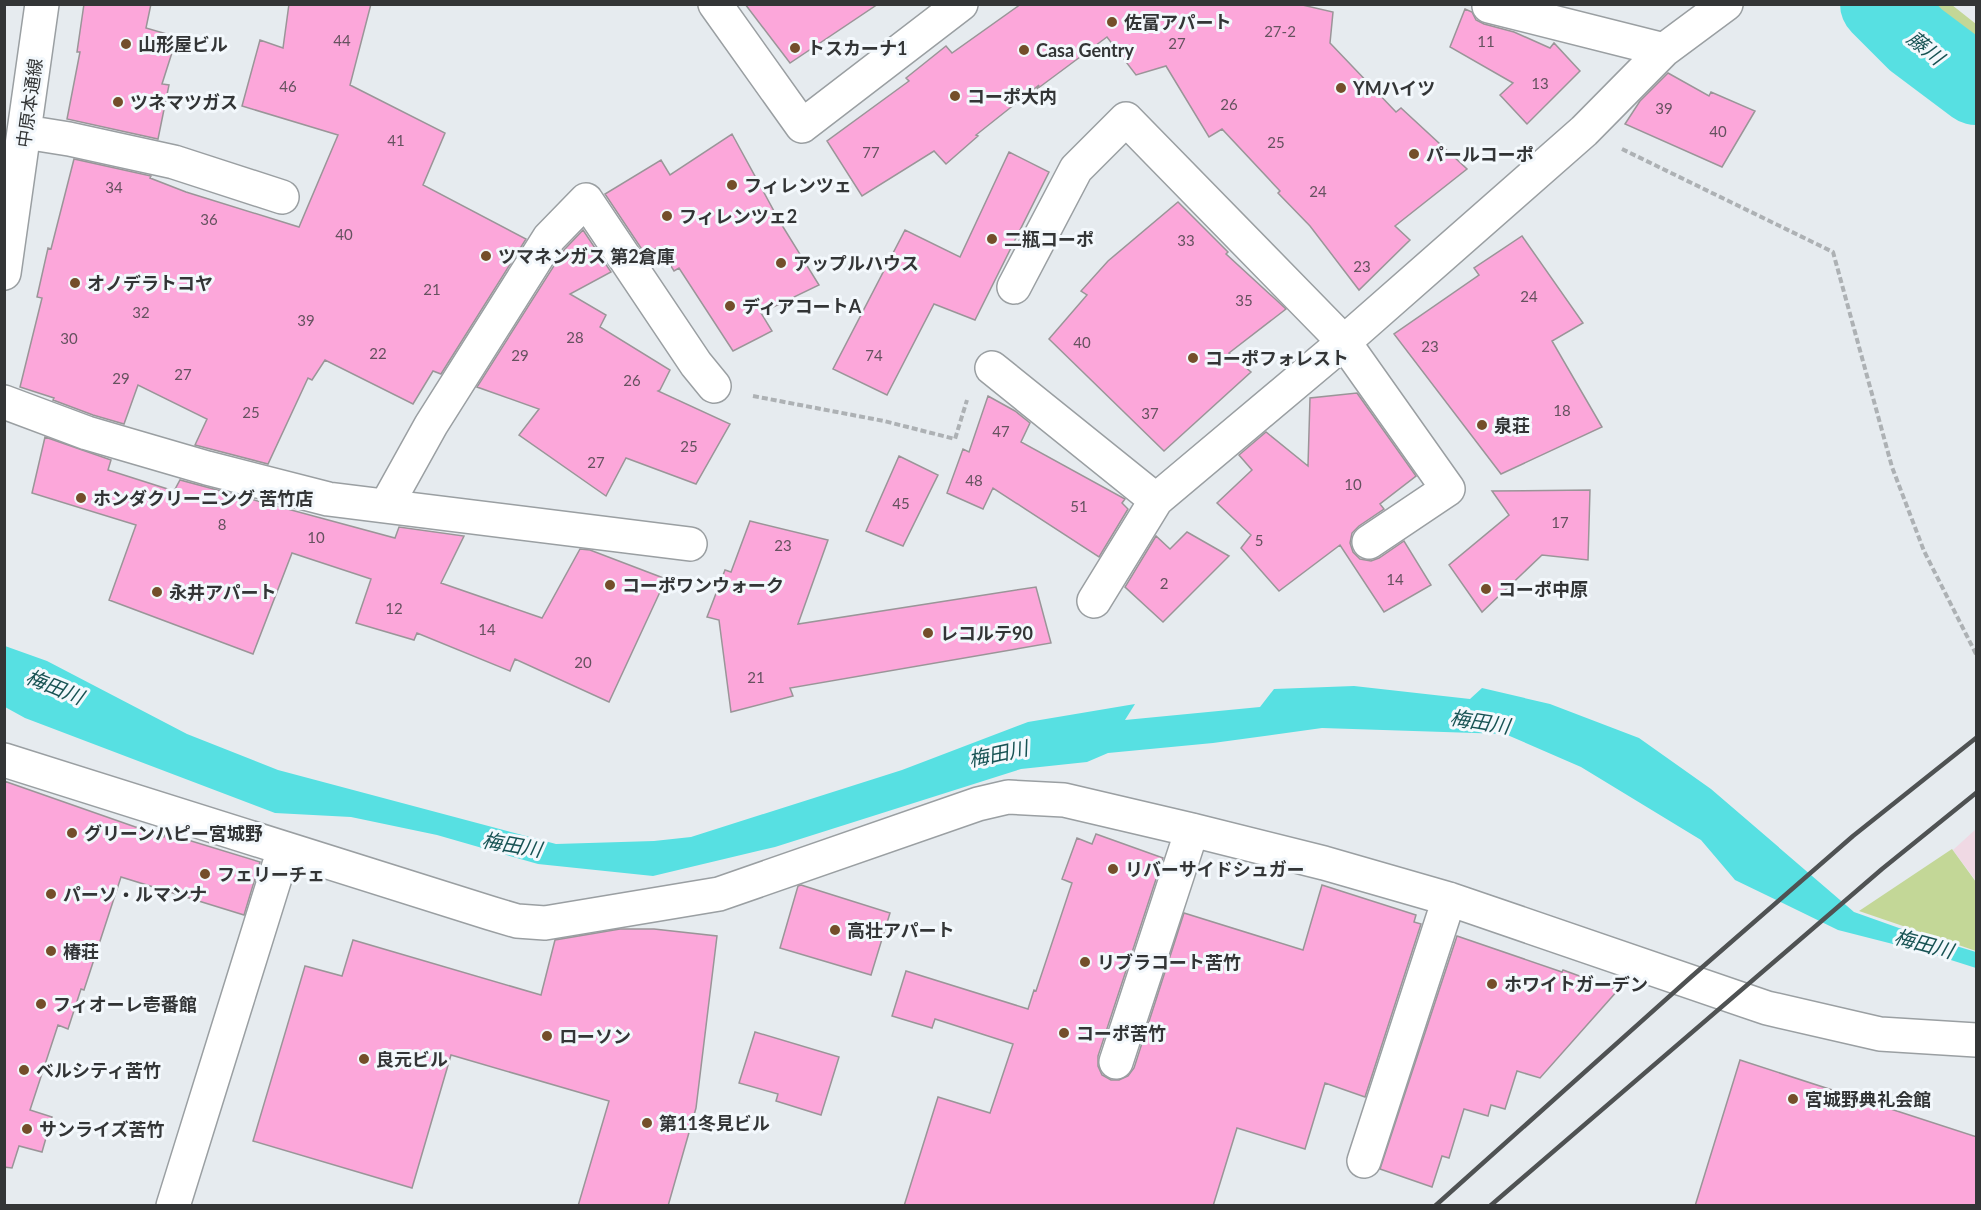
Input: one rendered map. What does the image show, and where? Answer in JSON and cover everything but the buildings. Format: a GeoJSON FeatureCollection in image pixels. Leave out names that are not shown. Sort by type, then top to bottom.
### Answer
{"type":"FeatureCollection","features":[{"type":"Feature","properties":{"kind":"street","name":"中原本通線"},"geometry":{"type":"LineString","coordinates":[[4,273],[42,4]]}},
{"type":"Feature","properties":{"kind":"street"},"geometry":{"type":"LineString","coordinates":[[714,4],[802,126],[961,4]]}},
{"type":"Feature","properties":{"kind":"street"},"geometry":{"type":"LineString","coordinates":[[1094,601],[1156,500],[1344,342],[1584,131],[1664,50],[1726,4]]}},
{"type":"Feature","properties":{"kind":"street"},"geometry":{"type":"LineString","coordinates":[[1488,6],[1664,50]]}},
{"type":"Feature","properties":{"kind":"street"},"geometry":{"type":"LineString","coordinates":[[1014,287],[1076,169],[1126,118],[1344,342],[1448,489],[1369,542]]}},
{"type":"Feature","properties":{"kind":"street"},"geometry":{"type":"LineString","coordinates":[[25,132],[69,139],[174,162],[282,197]]}},
{"type":"Feature","properties":{"kind":"street"},"geometry":{"type":"LineString","coordinates":[[386,506],[430,425],[549,238],[586,200],[696,364],[714,386]]}},
{"type":"Feature","properties":{"kind":"street"},"geometry":{"type":"LineString","coordinates":[[992,368],[1156,500]]}},
{"type":"Feature","properties":{"kind":"street"},"geometry":{"type":"LineString","coordinates":[[4,402],[87,434],[328,499],[690,544]]}},
{"type":"Feature","properties":{"kind":"street"},"geometry":{"type":"LineString","coordinates":[[4,760],[517,921],[545,923],[719,894],[978,804],[1008,797],[1064,801],[1323,863],[1449,899],[1767,1008],[1881,1034],[1977,1040]]}},
{"type":"Feature","properties":{"kind":"street"},"geometry":{"type":"LineString","coordinates":[[1116,1062],[1192,830]]}},
{"type":"Feature","properties":{"kind":"street"},"geometry":{"type":"LineString","coordinates":[[173,1206],[284,849]]}},
{"type":"Feature","properties":{"kind":"street"},"geometry":{"type":"LineString","coordinates":[[1365,1161],[1449,899]]}},
{"type":"Feature","properties":{"kind":"path"},"geometry":{"type":"LineString","coordinates":[[1584,131],[1833,252],[1892,467],[1924,550],[1977,654]]}},
{"type":"Feature","properties":{"kind":"path"},"geometry":{"type":"LineString","coordinates":[[714,386],[955,439],[968,396],[992,368]]}},
{"type":"Feature","properties":{"kind":"shaded area"},"geometry":{"type":"Polygon","coordinates":[[[1976,829],[1976,881],[1953,850],[1976,829]]]}},
{"type":"Feature","properties":{"kind":"green space"},"geometry":{"type":"Polygon","coordinates":[[[1897,5],[1952,5],[1976,24],[1976,65],[1897,5]]]}},
{"type":"Feature","properties":{"kind":"green space"},"geometry":{"type":"Polygon","coordinates":[[[1952,849],[1976,882],[1976,951],[1859,911],[1952,849]]]}},
{"type":"Feature","properties":{"kind":"water","name":"梅田川"},"geometry":{"type":"Polygon","coordinates":[[[5,646],[47,661],[187,734],[278,770],[556,844],[654,841],[691,837],[902,770],[1028,722],[1135,704],[1125,720],[1260,707],[1274,689],[1354,686],[1470,699],[1482,688],[1550,704],[1639,738],[1711,789],[1854,912],[1976,952],[1976,968],[1932,954],[1838,930],[1735,880],[1701,840],[1581,767],[1505,734],[1322,728],[1213,743],[1108,753],[1087,762],[1021,769],[775,847],[653,876],[538,864],[437,835],[351,817],[275,813],[25,718],[5,707],[5,646]]]}},
{"type":"Feature","properties":{"kind":"waterway","name":"藤川"},"geometry":{"type":"LineString","coordinates":[[1880,4],[1916,40],[1976,85]]}},
{"type":"Feature","properties":{"kind":"railway"},"geometry":{"type":"LineString","coordinates":[[1435,1206],[1853,836],[1976,738]]}},
{"type":"Feature","properties":{"kind":"railway"},"geometry":{"type":"LineString","coordinates":[[1490,1206],[1882,869],[1976,793]]}},
{"type":"Feature","properties":{"kind":"place","name":"佐富アパート"},"geometry":{"type":"Point","coordinates":[1112,22]}},
{"type":"Feature","properties":{"kind":"place","name":"山形屋ビル"},"geometry":{"type":"Point","coordinates":[126,44]}},
{"type":"Feature","properties":{"kind":"place","name":"トスカーナ1"},"geometry":{"type":"Point","coordinates":[795,48]}},
{"type":"Feature","properties":{"kind":"place","name":"Casa Gentry"},"geometry":{"type":"Point","coordinates":[1024,50]}},
{"type":"Feature","properties":{"kind":"place","name":"YMハイツ"},"geometry":{"type":"Point","coordinates":[1341,88]}},
{"type":"Feature","properties":{"kind":"place","name":"コーポ大内"},"geometry":{"type":"Point","coordinates":[955,96]}},
{"type":"Feature","properties":{"kind":"place","name":"ツネマツガス"},"geometry":{"type":"Point","coordinates":[118,102]}},
{"type":"Feature","properties":{"kind":"place","name":"パールコーポ"},"geometry":{"type":"Point","coordinates":[1414,154]}},
{"type":"Feature","properties":{"kind":"place","name":"フィレンツェ"},"geometry":{"type":"Point","coordinates":[732,185]}},
{"type":"Feature","properties":{"kind":"place","name":"フィレンツェ2"},"geometry":{"type":"Point","coordinates":[667,216]}},
{"type":"Feature","properties":{"kind":"place","name":"二瓶コーポ"},"geometry":{"type":"Point","coordinates":[992,239]}},
{"type":"Feature","properties":{"kind":"place","name":"ツマネンガス 第2倉庫"},"geometry":{"type":"Point","coordinates":[486,256]}},
{"type":"Feature","properties":{"kind":"place","name":"アップルハウス"},"geometry":{"type":"Point","coordinates":[781,263]}},
{"type":"Feature","properties":{"kind":"place","name":"オノデラトコヤ"},"geometry":{"type":"Point","coordinates":[75,283]}},
{"type":"Feature","properties":{"kind":"place","name":"ディアコートA"},"geometry":{"type":"Point","coordinates":[730,306]}},
{"type":"Feature","properties":{"kind":"place","name":"コーポフォレスト"},"geometry":{"type":"Point","coordinates":[1193,358]}},
{"type":"Feature","properties":{"kind":"place","name":"泉荘"},"geometry":{"type":"Point","coordinates":[1482,425]}},
{"type":"Feature","properties":{"kind":"place","name":"ホンダクリーニング 苦竹店"},"geometry":{"type":"Point","coordinates":[81,498]}},
{"type":"Feature","properties":{"kind":"place","name":"コーポワンウォーク"},"geometry":{"type":"Point","coordinates":[610,585]}},
{"type":"Feature","properties":{"kind":"place","name":"コーポ中原"},"geometry":{"type":"Point","coordinates":[1486,589]}},
{"type":"Feature","properties":{"kind":"place","name":"永井アパート"},"geometry":{"type":"Point","coordinates":[157,592]}},
{"type":"Feature","properties":{"kind":"place","name":"レコルテ90"},"geometry":{"type":"Point","coordinates":[928,633]}},
{"type":"Feature","properties":{"kind":"place","name":"グリーンハピー宮城野"},"geometry":{"type":"Point","coordinates":[72,833]}},
{"type":"Feature","properties":{"kind":"place","name":"リバーサイドシュガー"},"geometry":{"type":"Point","coordinates":[1113,869]}},
{"type":"Feature","properties":{"kind":"place","name":"フェリーチェ"},"geometry":{"type":"Point","coordinates":[205,874]}},
{"type":"Feature","properties":{"kind":"place","name":"パーソ・ルマンナ"},"geometry":{"type":"Point","coordinates":[51,894]}},
{"type":"Feature","properties":{"kind":"place","name":"高壮アパート"},"geometry":{"type":"Point","coordinates":[835,930]}},
{"type":"Feature","properties":{"kind":"place","name":"椿荘"},"geometry":{"type":"Point","coordinates":[51,951]}},
{"type":"Feature","properties":{"kind":"place","name":"リブラコート苦竹"},"geometry":{"type":"Point","coordinates":[1085,962]}},
{"type":"Feature","properties":{"kind":"place","name":"ホワイトガーデン"},"geometry":{"type":"Point","coordinates":[1492,984]}},
{"type":"Feature","properties":{"kind":"place","name":"フィオーレ壱番館"},"geometry":{"type":"Point","coordinates":[41,1004]}},
{"type":"Feature","properties":{"kind":"place","name":"コーポ苦竹"},"geometry":{"type":"Point","coordinates":[1064,1033]}},
{"type":"Feature","properties":{"kind":"place","name":"ローソン"},"geometry":{"type":"Point","coordinates":[547,1036]}},
{"type":"Feature","properties":{"kind":"place","name":"良元ビル"},"geometry":{"type":"Point","coordinates":[364,1059]}},
{"type":"Feature","properties":{"kind":"place","name":"ベルシティ苦竹"},"geometry":{"type":"Point","coordinates":[24,1070]}},
{"type":"Feature","properties":{"kind":"place","name":"宮城野典礼会館"},"geometry":{"type":"Point","coordinates":[1793,1099]}},
{"type":"Feature","properties":{"kind":"place","name":"第11冬見ビル"},"geometry":{"type":"Point","coordinates":[647,1123]}},
{"type":"Feature","properties":{"kind":"place","name":"サンライズ苦竹"},"geometry":{"type":"Point","coordinates":[27,1129]}}]}
